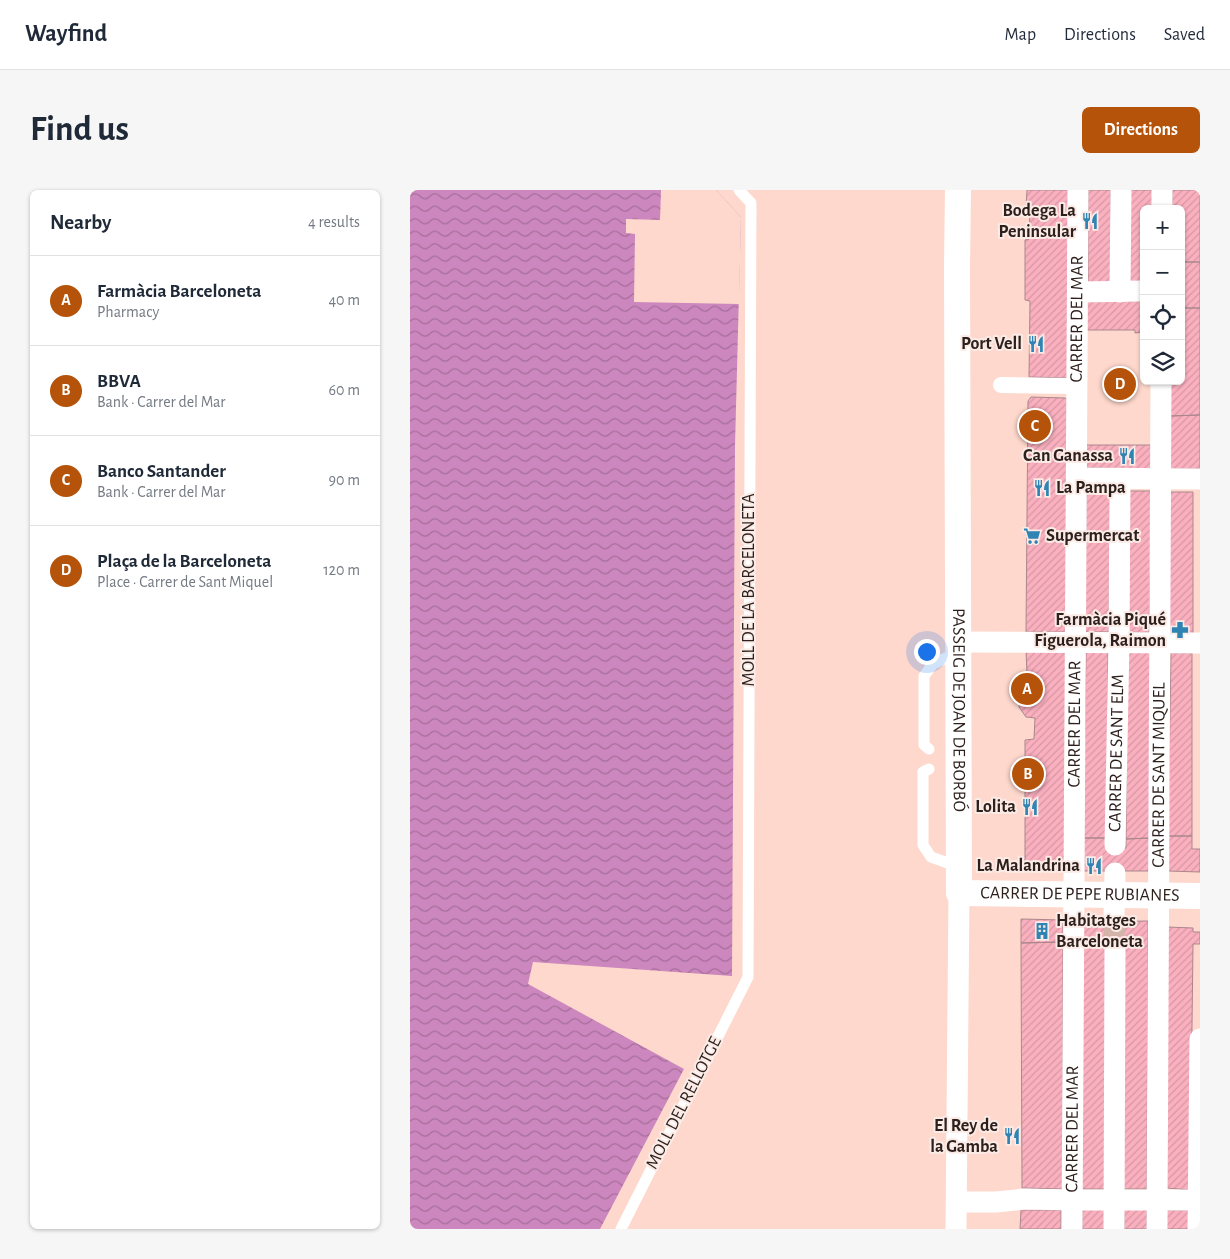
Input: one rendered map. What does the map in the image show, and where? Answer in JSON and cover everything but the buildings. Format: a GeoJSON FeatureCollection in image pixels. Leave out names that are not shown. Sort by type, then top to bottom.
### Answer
{"type":"FeatureCollection","features":[{"type":"Feature","properties":{"kind":"street","name":"PASSEIG DE JOAN DE BORBÓ"},"geometry":{"type":"LineString","coordinates":[[956,1229],[959,893],[958,190]]}},
{"type":"Feature","properties":{"kind":"street","name":"CARRER DEL MAR"},"geometry":{"type":"LineString","coordinates":[[1072,1229],[1078,190]]}},
{"type":"Feature","properties":{"kind":"street"},"geometry":{"type":"LineString","coordinates":[[1120,292],[1121,190]]}},
{"type":"Feature","properties":{"kind":"street"},"geometry":{"type":"LineString","coordinates":[[1162,190],[1162,205]]}},
{"type":"Feature","properties":{"kind":"street"},"geometry":{"type":"LineString","coordinates":[[1078,292],[1140,292]]}},
{"type":"Feature","properties":{"kind":"street"},"geometry":{"type":"LineString","coordinates":[[1001,385],[1070,386]]}},
{"type":"Feature","properties":{"kind":"street","name":"CARRER DE SANT MIQUEL"},"geometry":{"type":"LineString","coordinates":[[1157,1229],[1161,385]]}},
{"type":"Feature","properties":{"kind":"street"},"geometry":{"type":"LineString","coordinates":[[1077,478],[1200,479]]}},
{"type":"Feature","properties":{"kind":"street","name":"CARRER DE SANT ELM"},"geometry":{"type":"LineString","coordinates":[[1115,845],[1120,479]]}},
{"type":"Feature","properties":{"kind":"street"},"geometry":{"type":"LineString","coordinates":[[958,647],[1076,642],[1200,643]]}},
{"type":"Feature","properties":{"kind":"street","name":"CARRER DE PEPE RUBIANES"},"geometry":{"type":"LineString","coordinates":[[959,893],[1200,896]]}},
{"type":"Feature","properties":{"kind":"street"},"geometry":{"type":"LineString","coordinates":[[1114,947],[1114,1229]]}},
{"type":"Feature","properties":{"kind":"street"},"geometry":{"type":"LineString","coordinates":[[1198,1229],[1200,1039]]}},
{"type":"Feature","properties":{"kind":"street"},"geometry":{"type":"LineString","coordinates":[[957,1202],[996,1202],[1026,1199],[1199,1200]]}},
{"type":"Feature","properties":{"kind":"lane","name":"MOLL DE LA BARCELONETA"},"geometry":{"type":"LineString","coordinates":[[739,190],[751,204],[748,977]]}},
{"type":"Feature","properties":{"kind":"lane"},"geometry":{"type":"LineString","coordinates":[[929,749],[924,745],[924,676],[933,664],[958,647]]}},
{"type":"Feature","properties":{"kind":"lane"},"geometry":{"type":"LineString","coordinates":[[929,769],[923,772],[923,845],[931,857],[959,867]]}},
{"type":"Feature","properties":{"kind":"lane","name":"MOLL DEL RELLOTGE"},"geometry":{"type":"LineString","coordinates":[[621,1229],[748,977]]}},
{"type":"Feature","properties":{"kind":"water"},"geometry":{"type":"Polygon","coordinates":[[[410,190],[716,190],[741,217],[735,446],[732,976],[533,962],[528,984],[684,1069],[600,1229],[410,1229],[410,190]]]}},
{"type":"Feature","properties":{"kind":"pier"},"geometry":{"type":"Polygon","coordinates":[[[661,190],[716,190],[741,217],[739,304],[634,302],[635,234],[626,233],[626,219],[660,220],[661,190]]]}},
{"type":"Feature","properties":{"kind":"tunnel"},"geometry":{"type":"LineString","coordinates":[[1114,915],[1115,947]]}},
{"type":"Feature","properties":{"kind":"place","name":"Bodega La Peninsular"},"geometry":{"type":"Point","coordinates":[1090,221]}},
{"type":"Feature","properties":{"kind":"place","name":"Port Vell"},"geometry":{"type":"Point","coordinates":[1036,344]}},
{"type":"Feature","properties":{"kind":"place","name":"Plaça de la Barceloneta"},"geometry":{"type":"Point","coordinates":[1120,384]}},
{"type":"Feature","properties":{"kind":"place","name":"Banco Santander"},"geometry":{"type":"Point","coordinates":[1035,426]}},
{"type":"Feature","properties":{"kind":"place","name":"Can Ganassa"},"geometry":{"type":"Point","coordinates":[1127,456]}},
{"type":"Feature","properties":{"kind":"place","name":"La Pampa"},"geometry":{"type":"Point","coordinates":[1042,488]}},
{"type":"Feature","properties":{"kind":"place","name":"Supermercat"},"geometry":{"type":"Point","coordinates":[1032,536]}},
{"type":"Feature","properties":{"kind":"place","name":"Farmàcia Piqué Figuerola, Raimon"},"geometry":{"type":"Point","coordinates":[1180,630]}},
{"type":"Feature","properties":{"kind":"place","name":"Farmàcia Barceloneta"},"geometry":{"type":"Point","coordinates":[1027,689]}},
{"type":"Feature","properties":{"kind":"place","name":"BBVA"},"geometry":{"type":"Point","coordinates":[1028,774]}},
{"type":"Feature","properties":{"kind":"place","name":"Lolita"},"geometry":{"type":"Point","coordinates":[1030,807]}},
{"type":"Feature","properties":{"kind":"place","name":"La Malandrina"},"geometry":{"type":"Point","coordinates":[1094,866]}},
{"type":"Feature","properties":{"kind":"place","name":"Habitatges Barceloneta"},"geometry":{"type":"Point","coordinates":[1042,931]}},
{"type":"Feature","properties":{"kind":"place","name":"El Rey de la Gamba"},"geometry":{"type":"Point","coordinates":[1012,1136]}}]}
